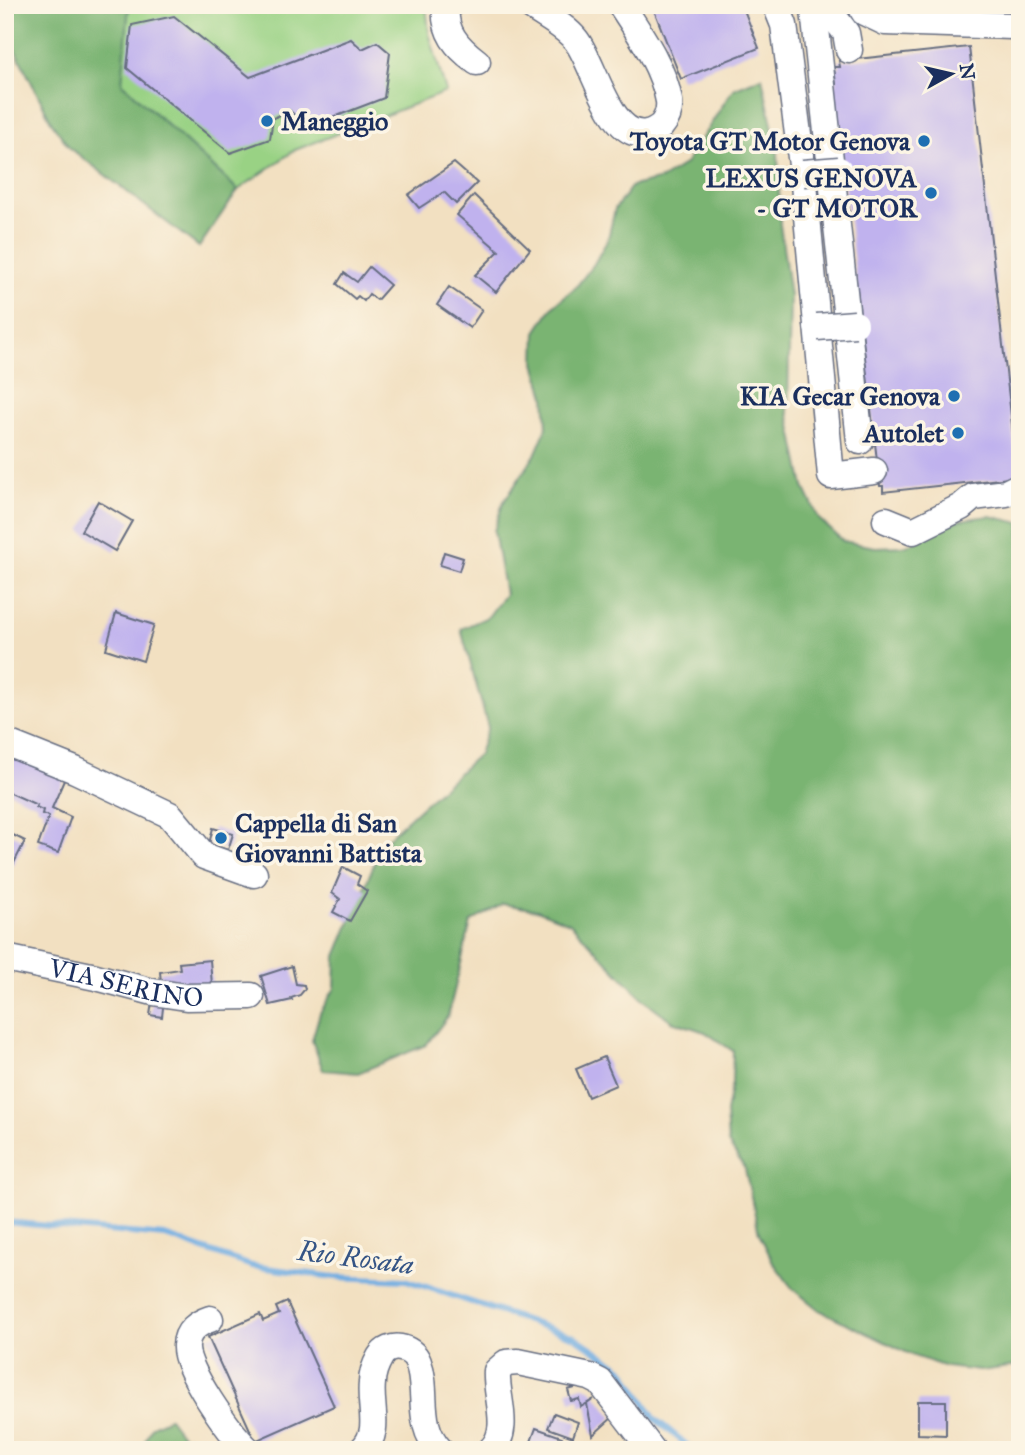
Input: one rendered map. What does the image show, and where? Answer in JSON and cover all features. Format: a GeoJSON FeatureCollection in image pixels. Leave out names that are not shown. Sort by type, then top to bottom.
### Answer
{"type":"FeatureCollection","features":[{"type":"Feature","properties":{"kind":"street"},"geometry":{"type":"LineString","coordinates":[[446,5],[447,26],[452,39],[477,62]]}},
{"type":"Feature","properties":{"kind":"street"},"geometry":{"type":"LineString","coordinates":[[528,5],[562,27],[576,40],[621,124],[631,131],[644,134],[659,129],[670,106],[662,77],[621,5]]}},
{"type":"Feature","properties":{"kind":"street"},"geometry":{"type":"LineString","coordinates":[[776,5],[784,25],[803,173],[831,476],[874,471]]}},
{"type":"Feature","properties":{"kind":"street"},"geometry":{"type":"LineString","coordinates":[[811,5],[814,10],[860,441]]}},
{"type":"Feature","properties":{"kind":"street"},"geometry":{"type":"LineString","coordinates":[[825,5],[846,33],[849,50]]}},
{"type":"Feature","properties":{"kind":"street"},"geometry":{"type":"LineString","coordinates":[[861,5],[864,12],[885,22],[1014,28]]}},
{"type":"Feature","properties":{"kind":"street"},"geometry":{"type":"LineString","coordinates":[[803,173],[839,170]]}},
{"type":"Feature","properties":{"kind":"street"},"geometry":{"type":"LineString","coordinates":[[817,327],[855,324]]}},
{"type":"Feature","properties":{"kind":"street"},"geometry":{"type":"LineString","coordinates":[[886,520],[913,531],[961,507],[973,497],[1006,493],[1020,486]]}},
{"type":"Feature","properties":{"kind":"street"},"geometry":{"type":"LineString","coordinates":[[5,742],[170,814],[204,856],[254,873]]}},
{"type":"Feature","properties":{"kind":"street","name":"VIA SERINO"},"geometry":{"type":"LineString","coordinates":[[5,958],[96,976],[153,992],[186,997],[251,996]]}},
{"type":"Feature","properties":{"kind":"street"},"geometry":{"type":"LineString","coordinates":[[210,1319],[200,1322],[193,1329],[187,1339],[186,1355],[210,1399],[248,1450]]}},
{"type":"Feature","properties":{"kind":"street"},"geometry":{"type":"LineString","coordinates":[[362,1450],[369,1444],[374,1431],[372,1384],[375,1371],[384,1351],[392,1347],[406,1349],[418,1360],[428,1431],[440,1450]]}},
{"type":"Feature","properties":{"kind":"street"},"geometry":{"type":"LineString","coordinates":[[491,1450],[500,1436],[497,1371],[506,1363],[519,1362],[590,1377],[600,1382],[652,1450]]}},
{"type":"Feature","properties":{"kind":"green space"},"geometry":{"type":"Polygon","coordinates":[[[5,5],[129,5],[122,83],[238,190],[199,247],[70,148],[52,123],[5,30],[5,5]]]}},
{"type":"Feature","properties":{"kind":"green space","name":"Maneggio"},"geometry":{"type":"Polygon","coordinates":[[[129,5],[426,5],[429,33],[446,92],[295,150],[238,190],[121,83],[129,5]]]}},
{"type":"Feature","properties":{"kind":"green space"},"geometry":{"type":"Polygon","coordinates":[[[762,77],[778,153],[780,225],[790,296],[788,411],[804,487],[819,519],[843,541],[875,547],[906,546],[959,520],[990,516],[1020,523],[1020,1364],[1016,1366],[980,1371],[946,1367],[914,1356],[819,1310],[792,1288],[773,1262],[759,1233],[745,1169],[728,1143],[726,1112],[732,1083],[733,1051],[705,1032],[672,1021],[643,999],[570,923],[537,910],[503,904],[471,922],[448,1016],[426,1045],[358,1073],[323,1070],[312,1040],[320,1013],[335,988],[336,956],[375,862],[389,837],[479,754],[488,727],[461,629],[488,617],[505,594],[494,531],[503,503],[535,455],[547,427],[545,396],[535,363],[536,332],[553,306],[576,287],[594,264],[608,239],[615,209],[632,186],[662,179],[686,163],[733,89],[762,77]]]}},
{"type":"Feature","properties":{"kind":"green space"},"geometry":{"type":"Polygon","coordinates":[[[169,1418],[193,1450],[141,1450],[152,1426],[169,1418]]]}},
{"type":"Feature","properties":{"kind":"building"},"geometry":{"type":"Polygon","coordinates":[[[652,5],[742,5],[759,48],[681,79],[652,5]]]}},
{"type":"Feature","properties":{"kind":"building"},"geometry":{"type":"Polygon","coordinates":[[[886,5],[990,5],[990,16],[886,13],[886,5]]]}},
{"type":"Feature","properties":{"kind":"building"},"geometry":{"type":"Polygon","coordinates":[[[174,16],[250,77],[351,39],[362,49],[377,42],[390,53],[384,98],[308,127],[290,111],[273,118],[270,139],[230,153],[127,68],[132,25],[174,16]]]}},
{"type":"Feature","properties":{"kind":"building"},"geometry":{"type":"Polygon","coordinates":[[[969,47],[1018,477],[883,492],[883,486],[880,486],[833,84],[836,84],[834,67],[840,67],[839,61],[969,47]]]}},
{"type":"Feature","properties":{"kind":"building"},"geometry":{"type":"Polygon","coordinates":[[[454,163],[477,183],[456,204],[444,192],[419,208],[408,195],[454,163]]]}},
{"type":"Feature","properties":{"kind":"building"},"geometry":{"type":"Polygon","coordinates":[[[474,195],[530,249],[496,292],[475,275],[499,251],[457,215],[474,195]]]}},
{"type":"Feature","properties":{"kind":"building"},"geometry":{"type":"Polygon","coordinates":[[[369,267],[390,285],[377,300],[369,294],[364,301],[358,296],[355,299],[337,284],[344,273],[357,282],[369,267]]]}},
{"type":"Feature","properties":{"kind":"building"},"geometry":{"type":"Polygon","coordinates":[[[449,287],[482,310],[470,328],[437,305],[449,287]]]}},
{"type":"Feature","properties":{"kind":"building"},"geometry":{"type":"Polygon","coordinates":[[[98,501],[132,521],[115,551],[81,531],[98,501]]]}},
{"type":"Feature","properties":{"kind":"building"},"geometry":{"type":"Polygon","coordinates":[[[444,552],[463,558],[459,571],[440,565],[444,552]]]}},
{"type":"Feature","properties":{"kind":"building"},"geometry":{"type":"Polygon","coordinates":[[[116,613],[154,625],[143,661],[106,649],[116,613]]]}},
{"type":"Feature","properties":{"kind":"building"},"geometry":{"type":"Polygon","coordinates":[[[5,745],[68,771],[52,808],[71,817],[58,853],[38,846],[49,816],[42,814],[43,810],[36,807],[37,805],[6,791],[8,784],[5,783],[5,745]]]}},
{"type":"Feature","properties":{"kind":"building","name":"Cappella di San Giovanni Battista"},"geometry":{"type":"Polygon","coordinates":[[[213,828],[233,834],[228,850],[209,844],[213,828]]]}},
{"type":"Feature","properties":{"kind":"building"},"geometry":{"type":"Polygon","coordinates":[[[5,831],[25,841],[13,865],[5,861],[5,831]]]}},
{"type":"Feature","properties":{"kind":"building"},"geometry":{"type":"Polygon","coordinates":[[[343,867],[360,876],[357,884],[367,891],[350,921],[333,912],[340,899],[332,893],[343,867]]]}},
{"type":"Feature","properties":{"kind":"building"},"geometry":{"type":"Polygon","coordinates":[[[210,960],[212,985],[162,991],[160,972],[180,969],[179,963],[210,960]]]}},
{"type":"Feature","properties":{"kind":"building"},"geometry":{"type":"Polygon","coordinates":[[[292,966],[296,984],[304,985],[305,989],[300,995],[291,998],[292,1000],[270,1005],[261,976],[292,966]]]}},
{"type":"Feature","properties":{"kind":"building"},"geometry":{"type":"Polygon","coordinates":[[[153,996],[164,998],[162,1017],[150,1015],[153,996]]]}},
{"type":"Feature","properties":{"kind":"building"},"geometry":{"type":"Polygon","coordinates":[[[604,1057],[616,1085],[588,1097],[576,1069],[604,1057]]]}},
{"type":"Feature","properties":{"kind":"building"},"geometry":{"type":"Polygon","coordinates":[[[287,1302],[334,1406],[255,1441],[208,1337],[260,1314],[263,1321],[279,1314],[276,1307],[287,1302]]]}},
{"type":"Feature","properties":{"kind":"building"},"geometry":{"type":"Polygon","coordinates":[[[582,1386],[592,1390],[613,1417],[593,1435],[587,1404],[594,1399],[581,1407],[579,1399],[571,1401],[568,1390],[582,1386]]]}},
{"type":"Feature","properties":{"kind":"building"},"geometry":{"type":"Polygon","coordinates":[[[918,1401],[946,1401],[946,1435],[918,1434],[918,1401]]]}},
{"type":"Feature","properties":{"kind":"building"},"geometry":{"type":"Polygon","coordinates":[[[554,1413],[578,1422],[573,1437],[548,1428],[554,1413]]]}},
{"type":"Feature","properties":{"kind":"building"},"geometry":{"type":"Polygon","coordinates":[[[536,1428],[562,1437],[557,1450],[528,1450],[536,1428]]]}},
{"type":"Feature","properties":{"kind":"waterway","name":"Rio Rosata"},"geometry":{"type":"LineString","coordinates":[[5,1222],[165,1236],[252,1266],[334,1277],[406,1280],[575,1337],[624,1370],[654,1418],[693,1450]]}},
{"type":"Feature","properties":{"kind":"place","name":"Maneggio"},"geometry":{"type":"Point","coordinates":[267,121]}},
{"type":"Feature","properties":{"kind":"place","name":"Toyota GT Motor Genova"},"geometry":{"type":"Point","coordinates":[924,141]}},
{"type":"Feature","properties":{"kind":"place","name":"LEXUS GENOVA - GT MOTOR"},"geometry":{"type":"Point","coordinates":[931,193]}},
{"type":"Feature","properties":{"kind":"place","name":"KIA Gecar Genova"},"geometry":{"type":"Point","coordinates":[954,396]}},
{"type":"Feature","properties":{"kind":"place","name":"Autolet"},"geometry":{"type":"Point","coordinates":[958,433]}},
{"type":"Feature","properties":{"kind":"place","name":"Cappella di San Giovanni Battista"},"geometry":{"type":"Point","coordinates":[221,838]}}]}
